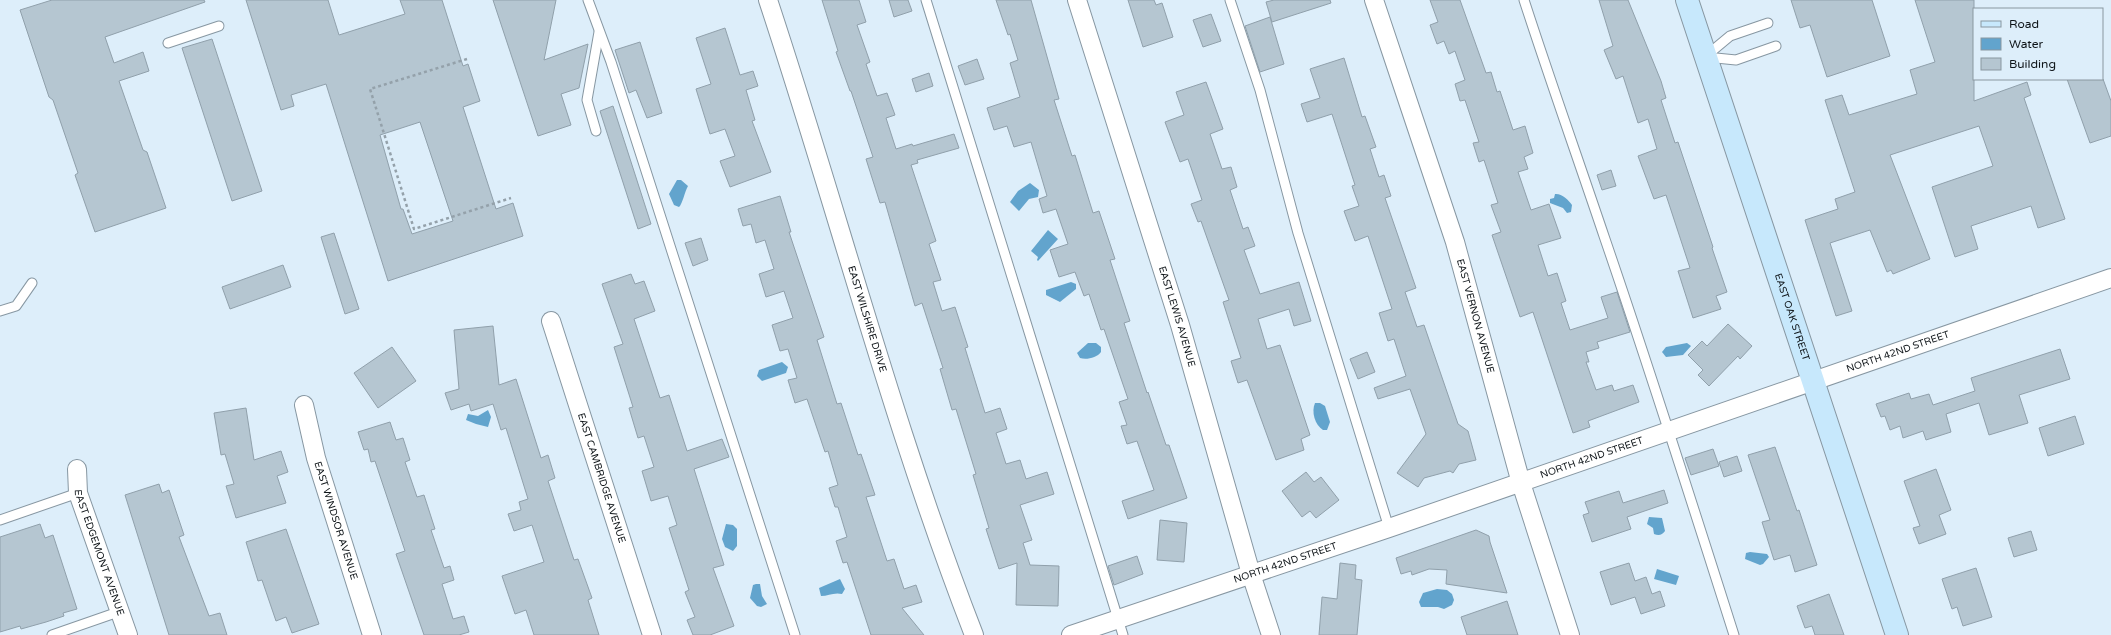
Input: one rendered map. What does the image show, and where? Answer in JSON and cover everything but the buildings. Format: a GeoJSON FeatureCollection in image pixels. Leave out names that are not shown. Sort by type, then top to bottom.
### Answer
{"type":"FeatureCollection","features":[{"type":"Feature","properties":{"kind":"street","name":"EAST WILSHIRE DRIVE"},"geometry":{"type":"LineString","coordinates":[[768,0],[894,403],[947,563],[974,635]]}},
{"type":"Feature","properties":{"kind":"street","name":"EAST LEWIS AVENUE"},"geometry":{"type":"LineString","coordinates":[[1077,0],[1180,325],[1271,635]]}},
{"type":"Feature","properties":{"kind":"street","name":"EAST VERNON AVENUE"},"geometry":{"type":"LineString","coordinates":[[1374,0],[1455,242],[1521,483],[1570,635]]}},
{"type":"Feature","properties":{"kind":"street","name":"EAST OAK STREET"},"geometry":{"type":"LineString","coordinates":[[1687,0],[1897,635]]}},
{"type":"Feature","properties":{"kind":"street","name":"NORTH 42ND STREET"},"geometry":{"type":"LineString","coordinates":[[1071,635],[1120,628],[1252,574],[1521,483],[1668,430],[2111,278]]}},
{"type":"Feature","properties":{"kind":"street","name":"EAST CAMBRIDGE AVENUE"},"geometry":{"type":"LineString","coordinates":[[551,321],[652,635]]}},
{"type":"Feature","properties":{"kind":"street","name":"EAST WINDSOR AVENUE"},"geometry":{"type":"LineString","coordinates":[[304,405],[316,458],[372,635]]}},
{"type":"Feature","properties":{"kind":"street","name":"EAST EDGEMONT AVENUE"},"geometry":{"type":"LineString","coordinates":[[77,469],[78,493],[121,611],[128,635]]}},
{"type":"Feature","properties":{"kind":"lane"},"geometry":{"type":"LineString","coordinates":[[588,0],[611,62],[795,635]]}},
{"type":"Feature","properties":{"kind":"lane"},"geometry":{"type":"LineString","coordinates":[[926,0],[1120,628]]}},
{"type":"Feature","properties":{"kind":"lane"},"geometry":{"type":"LineString","coordinates":[[1230,0],[1260,90],[1298,233],[1389,528]]}},
{"type":"Feature","properties":{"kind":"lane"},"geometry":{"type":"LineString","coordinates":[[1524,0],[1560,112],[1605,239],[1734,635]]}},
{"type":"Feature","properties":{"kind":"lane"},"geometry":{"type":"LineString","coordinates":[[1705,57],[1730,36],[1768,23]]}},
{"type":"Feature","properties":{"kind":"lane"},"geometry":{"type":"LineString","coordinates":[[168,43],[219,26]]}},
{"type":"Feature","properties":{"kind":"lane"},"geometry":{"type":"LineString","coordinates":[[596,131],[587,100],[599,32]]}},
{"type":"Feature","properties":{"kind":"lane"},"geometry":{"type":"LineString","coordinates":[[1705,57],[1736,60],[1776,46]]}},
{"type":"Feature","properties":{"kind":"lane"},"geometry":{"type":"LineString","coordinates":[[0,311],[16,306],[32,283]]}},
{"type":"Feature","properties":{"kind":"lane"},"geometry":{"type":"LineString","coordinates":[[0,520],[78,493]]}},
{"type":"Feature","properties":{"kind":"lane"},"geometry":{"type":"LineString","coordinates":[[52,635],[121,611]]}},
{"type":"Feature","properties":{"kind":"path"},"geometry":{"type":"LineString","coordinates":[[467,59],[370,90],[381,126],[414,228],[511,198]]}},
{"type":"Feature","properties":{"kind":"water"},"geometry":{"type":"Polygon","coordinates":[[[677,180],[681,180],[688,186],[679,207],[674,205],[669,194],[677,180]]]}},
{"type":"Feature","properties":{"kind":"water"},"geometry":{"type":"Polygon","coordinates":[[[1030,183],[1039,190],[1038,197],[1029,199],[1019,211],[1010,202],[1018,191],[1030,183]]]}},
{"type":"Feature","properties":{"kind":"water"},"geometry":{"type":"Polygon","coordinates":[[[1555,194],[1562,196],[1569,201],[1572,205],[1571,212],[1567,213],[1563,208],[1550,203],[1550,199],[1554,198],[1555,194]]]}},
{"type":"Feature","properties":{"kind":"water"},"geometry":{"type":"Polygon","coordinates":[[[1048,230],[1058,239],[1038,261],[1038,257],[1031,251],[1048,230]]]}},
{"type":"Feature","properties":{"kind":"water"},"geometry":{"type":"Polygon","coordinates":[[[1071,282],[1076,284],[1076,289],[1060,302],[1046,295],[1046,290],[1071,282]]]}},
{"type":"Feature","properties":{"kind":"water"},"geometry":{"type":"Polygon","coordinates":[[[1088,343],[1096,343],[1101,347],[1101,352],[1097,356],[1091,358],[1080,358],[1077,353],[1088,343]]]}},
{"type":"Feature","properties":{"kind":"water"},"geometry":{"type":"Polygon","coordinates":[[[1687,343],[1691,346],[1683,355],[1666,357],[1662,352],[1666,347],[1687,343]]]}},
{"type":"Feature","properties":{"kind":"water"},"geometry":{"type":"Polygon","coordinates":[[[782,362],[788,367],[786,373],[762,381],[757,376],[759,370],[782,362]]]}},
{"type":"Feature","properties":{"kind":"water"},"geometry":{"type":"Polygon","coordinates":[[[1315,403],[1320,403],[1325,406],[1330,422],[1327,430],[1320,428],[1316,422],[1313,410],[1315,403]]]}},
{"type":"Feature","properties":{"kind":"water"},"geometry":{"type":"Polygon","coordinates":[[[488,410],[491,417],[488,427],[466,420],[468,414],[478,416],[488,410]]]}},
{"type":"Feature","properties":{"kind":"water"},"geometry":{"type":"Polygon","coordinates":[[[1649,517],[1662,518],[1665,531],[1663,533],[1659,535],[1654,534],[1653,528],[1647,524],[1649,517]]]}},
{"type":"Feature","properties":{"kind":"water"},"geometry":{"type":"Polygon","coordinates":[[[726,524],[733,525],[737,529],[737,546],[733,551],[725,547],[722,539],[726,524]]]}},
{"type":"Feature","properties":{"kind":"water"},"geometry":{"type":"Polygon","coordinates":[[[1746,553],[1767,554],[1769,557],[1763,564],[1760,565],[1745,559],[1746,553]]]}},
{"type":"Feature","properties":{"kind":"water"},"geometry":{"type":"Polygon","coordinates":[[[1657,569],[1679,576],[1676,585],[1654,579],[1657,569]]]}},
{"type":"Feature","properties":{"kind":"water"},"geometry":{"type":"Polygon","coordinates":[[[840,579],[845,589],[842,594],[836,593],[821,596],[819,588],[840,579]]]}},
{"type":"Feature","properties":{"kind":"water"},"geometry":{"type":"Polygon","coordinates":[[[760,584],[762,596],[767,604],[761,607],[757,606],[750,598],[753,585],[760,584]]]}},
{"type":"Feature","properties":{"kind":"water"},"geometry":{"type":"Polygon","coordinates":[[[1437,589],[1447,590],[1452,594],[1454,600],[1452,605],[1444,609],[1438,607],[1421,607],[1419,602],[1423,593],[1437,589]]]}}]}
